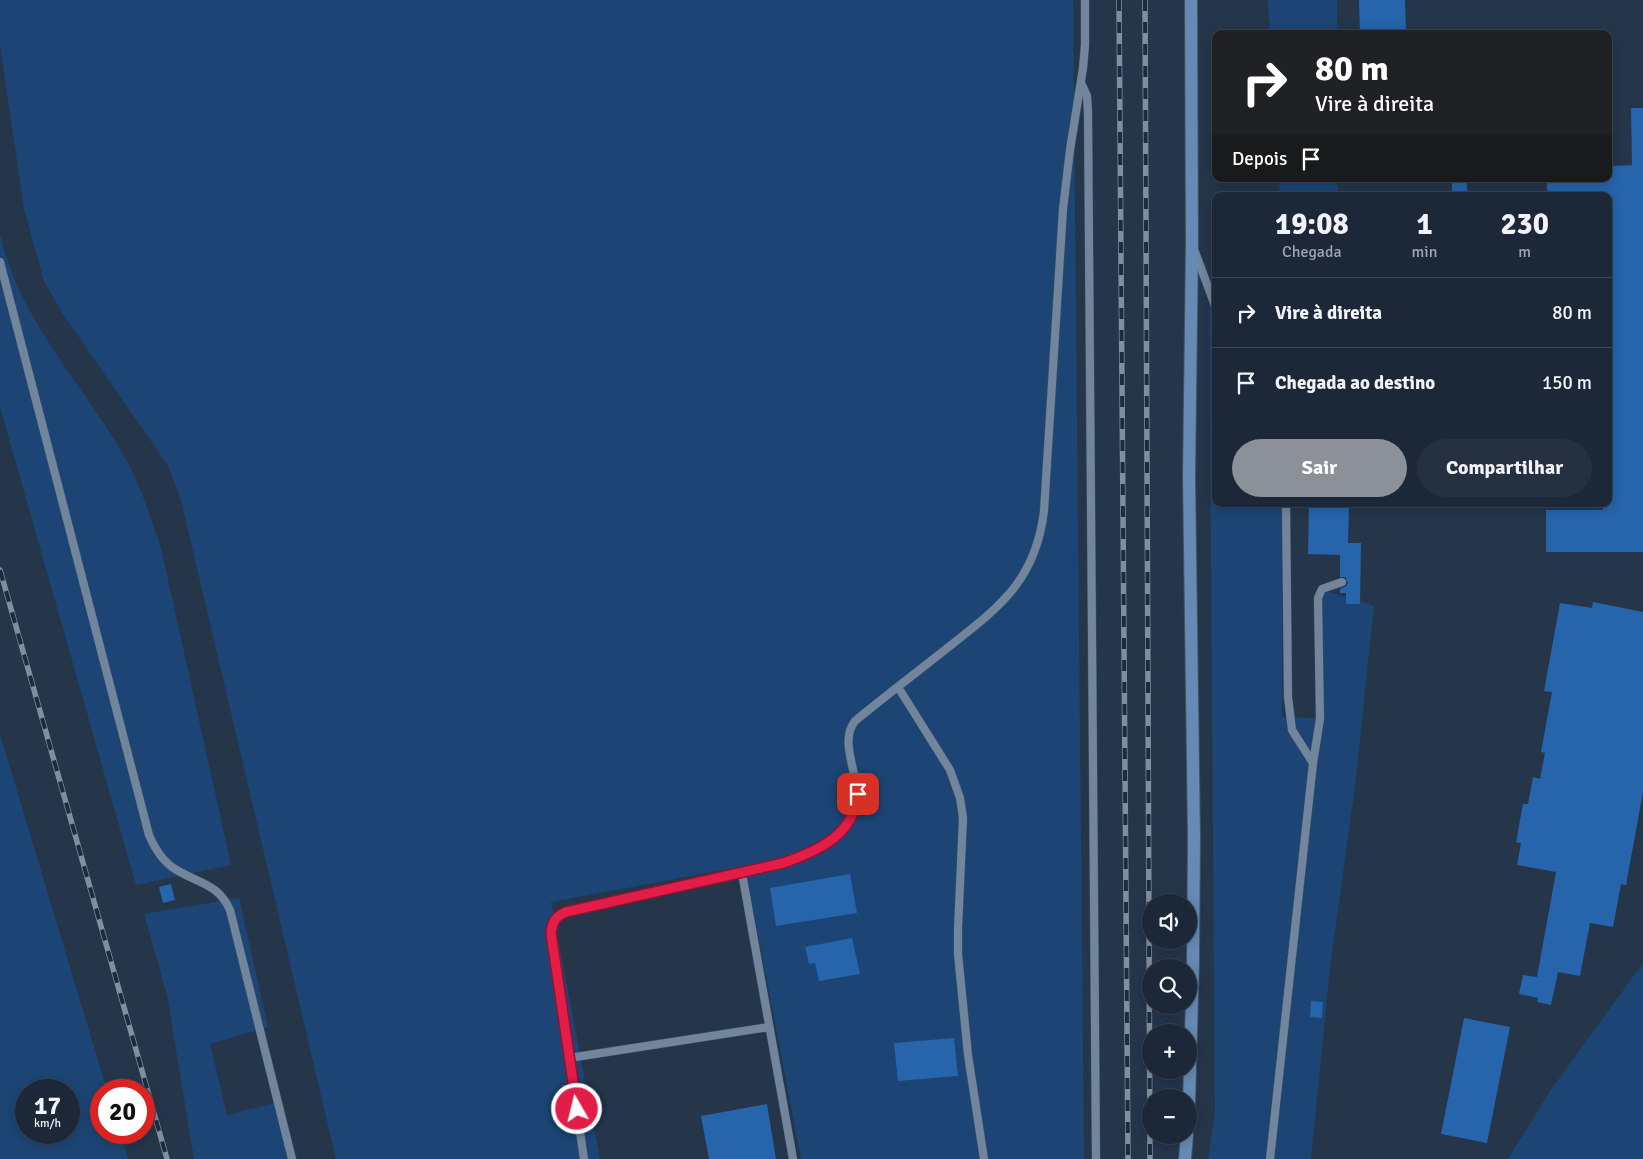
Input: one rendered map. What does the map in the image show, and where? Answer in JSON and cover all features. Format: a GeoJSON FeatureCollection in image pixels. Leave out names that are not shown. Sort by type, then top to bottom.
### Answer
{"type":"FeatureCollection","features":[{"type":"Feature","properties":{"kind":"street"},"geometry":{"type":"LineString","coordinates":[[1189,1089],[1194,838],[1189,477],[1192,244],[1191,0]]}},
{"type":"Feature","properties":{"kind":"street"},"geometry":{"type":"LineString","coordinates":[[1185,1159],[1186,1144]]}},
{"type":"Feature","properties":{"kind":"lane"},"geometry":{"type":"LineString","coordinates":[[584,1159],[551,933],[551,928],[556,918],[566,912],[783,863],[801,857],[825,844],[845,829],[854,812],[858,794],[848,743],[849,732],[854,721],[993,612],[1006,600],[1027,570],[1037,546],[1044,511],[1064,194],[1081,83],[1085,45],[1085,0]]}},
{"type":"Feature","properties":{"kind":"lane"},"geometry":{"type":"LineString","coordinates":[[1081,83],[1087,96],[1088,112],[1096,1159]]}},
{"type":"Feature","properties":{"kind":"lane"},"geometry":{"type":"LineString","coordinates":[[1192,244],[1212,297]]}},
{"type":"Feature","properties":{"kind":"lane"},"geometry":{"type":"LineString","coordinates":[[0,262],[149,835],[156,850],[167,863],[181,873],[213,888],[227,904],[292,1159]]}},
{"type":"Feature","properties":{"kind":"lane"},"geometry":{"type":"LineString","coordinates":[[1286,507],[1288,697],[1292,730],[1313,764]]}},
{"type":"Feature","properties":{"kind":"lane"},"geometry":{"type":"LineString","coordinates":[[1270,1159],[1313,764],[1320,719],[1318,598],[1322,589],[1342,582]]}},
{"type":"Feature","properties":{"kind":"lane"},"geometry":{"type":"LineString","coordinates":[[898,687],[950,770],[960,798],[963,823],[958,954],[968,1055],[984,1159]]}},
{"type":"Feature","properties":{"kind":"lane"},"geometry":{"type":"LineString","coordinates":[[742,872],[793,1159]]}},
{"type":"Feature","properties":{"kind":"lane"},"geometry":{"type":"LineString","coordinates":[[569,1058],[769,1027]]}},
{"type":"Feature","properties":{"kind":"shaded area"},"geometry":{"type":"Polygon","coordinates":[[[0,0],[1073,0],[1084,1159],[801,1159],[745,866],[551,902],[600,1159],[336,1159],[181,500],[167,464],[63,314],[44,281],[24,209],[0,45],[0,0]]]}},
{"type":"Feature","properties":{"kind":"shaded area"},"geometry":{"type":"Polygon","coordinates":[[[1268,0],[1337,0],[1337,30],[1270,30],[1268,0]]]}},
{"type":"Feature","properties":{"kind":"shaded area"},"geometry":{"type":"Polygon","coordinates":[[[1279,182],[1338,182],[1338,192],[1280,192],[1279,182]]]}},
{"type":"Feature","properties":{"kind":"shaded area"},"geometry":{"type":"Polygon","coordinates":[[[0,234],[9,266],[22,296],[38,325],[111,435],[138,483],[161,548],[231,865],[136,885],[0,407],[0,234]]]}},
{"type":"Feature","properties":{"kind":"shaded area"},"geometry":{"type":"Polygon","coordinates":[[[1209,288],[1212,288],[1212,507],[1282,507],[1282,717],[1315,718],[1322,590],[1374,606],[1355,786],[1330,967],[1311,1159],[1208,1159],[1215,1113],[1209,288]]]}},
{"type":"Feature","properties":{"kind":"shaded area"},"geometry":{"type":"Polygon","coordinates":[[[0,734],[104,1079],[90,1079],[90,1144],[123,1144],[128,1159],[0,1159],[0,734]]]}},
{"type":"Feature","properties":{"kind":"shaded area"},"geometry":{"type":"Polygon","coordinates":[[[239,898],[268,1027],[210,1044],[227,1115],[282,1101],[295,1159],[194,1159],[167,995],[144,914],[239,898]]]}},
{"type":"Feature","properties":{"kind":"shaded area"},"geometry":{"type":"Polygon","coordinates":[[[1643,963],[1643,1159],[1508,1159],[1550,1091],[1643,963]]]}},
{"type":"Feature","properties":{"kind":"building"},"geometry":{"type":"Polygon","coordinates":[[[1359,0],[1405,0],[1406,30],[1360,30],[1359,0]]]}},
{"type":"Feature","properties":{"kind":"building"},"geometry":{"type":"Polygon","coordinates":[[[1631,108],[1643,108],[1643,552],[1546,552],[1546,510],[1603,510],[1603,507],[1612,507],[1612,192],[1547,192],[1547,182],[1612,182],[1612,166],[1635,165],[1632,165],[1631,108]]]}},
{"type":"Feature","properties":{"kind":"building"},"geometry":{"type":"Polygon","coordinates":[[[1452,182],[1467,182],[1467,192],[1452,192],[1452,182]]]}},
{"type":"Feature","properties":{"kind":"building"},"geometry":{"type":"Polygon","coordinates":[[[1309,507],[1349,507],[1348,543],[1361,543],[1360,604],[1346,604],[1346,593],[1340,593],[1340,589],[1348,583],[1345,577],[1340,577],[1340,555],[1308,554],[1309,507]]]}},
{"type":"Feature","properties":{"kind":"building"},"geometry":{"type":"Polygon","coordinates":[[[1593,602],[1643,612],[1643,792],[1626,885],[1621,884],[1613,927],[1590,923],[1580,976],[1558,972],[1551,1005],[1537,1002],[1538,998],[1519,994],[1523,975],[1537,977],[1556,872],[1517,865],[1521,843],[1516,842],[1523,804],[1528,804],[1533,777],[1540,779],[1545,753],[1541,752],[1552,692],[1544,691],[1560,603],[1592,608],[1593,602]]]}},
{"type":"Feature","properties":{"kind":"building"},"geometry":{"type":"Polygon","coordinates":[[[850,874],[857,913],[776,926],[770,888],[850,874]]]}},
{"type":"Feature","properties":{"kind":"building"},"geometry":{"type":"Polygon","coordinates":[[[171,884],[175,900],[163,903],[159,887],[171,884]]]}},
{"type":"Feature","properties":{"kind":"building"},"geometry":{"type":"Polygon","coordinates":[[[852,938],[860,974],[819,981],[815,963],[809,964],[805,947],[852,938]]]}},
{"type":"Feature","properties":{"kind":"building"},"geometry":{"type":"Polygon","coordinates":[[[1311,1001],[1323,1002],[1322,1018],[1310,1017],[1311,1001]]]}},
{"type":"Feature","properties":{"kind":"building"},"geometry":{"type":"Polygon","coordinates":[[[1464,1018],[1510,1027],[1487,1143],[1441,1134],[1464,1018]]]}},
{"type":"Feature","properties":{"kind":"building"},"geometry":{"type":"Polygon","coordinates":[[[954,1038],[958,1076],[898,1081],[894,1043],[954,1038]]]}},
{"type":"Feature","properties":{"kind":"building"},"geometry":{"type":"Polygon","coordinates":[[[767,1104],[776,1159],[709,1159],[701,1116],[767,1104]]]}},
{"type":"Feature","properties":{"kind":"railway"},"geometry":{"type":"LineString","coordinates":[[1119,0],[1128,1159]]}},
{"type":"Feature","properties":{"kind":"railway"},"geometry":{"type":"LineString","coordinates":[[1145,0],[1150,1159]]}},
{"type":"Feature","properties":{"kind":"railway"},"geometry":{"type":"LineString","coordinates":[[0,570],[167,1159]]}},
{"type":"Feature","properties":{"kind":"route"},"geometry":{"type":"LineString","coordinates":[[577,1109],[551,933],[551,928],[556,918],[566,912],[783,863],[801,857],[818,849],[845,829],[854,812],[858,794]]}}]}
